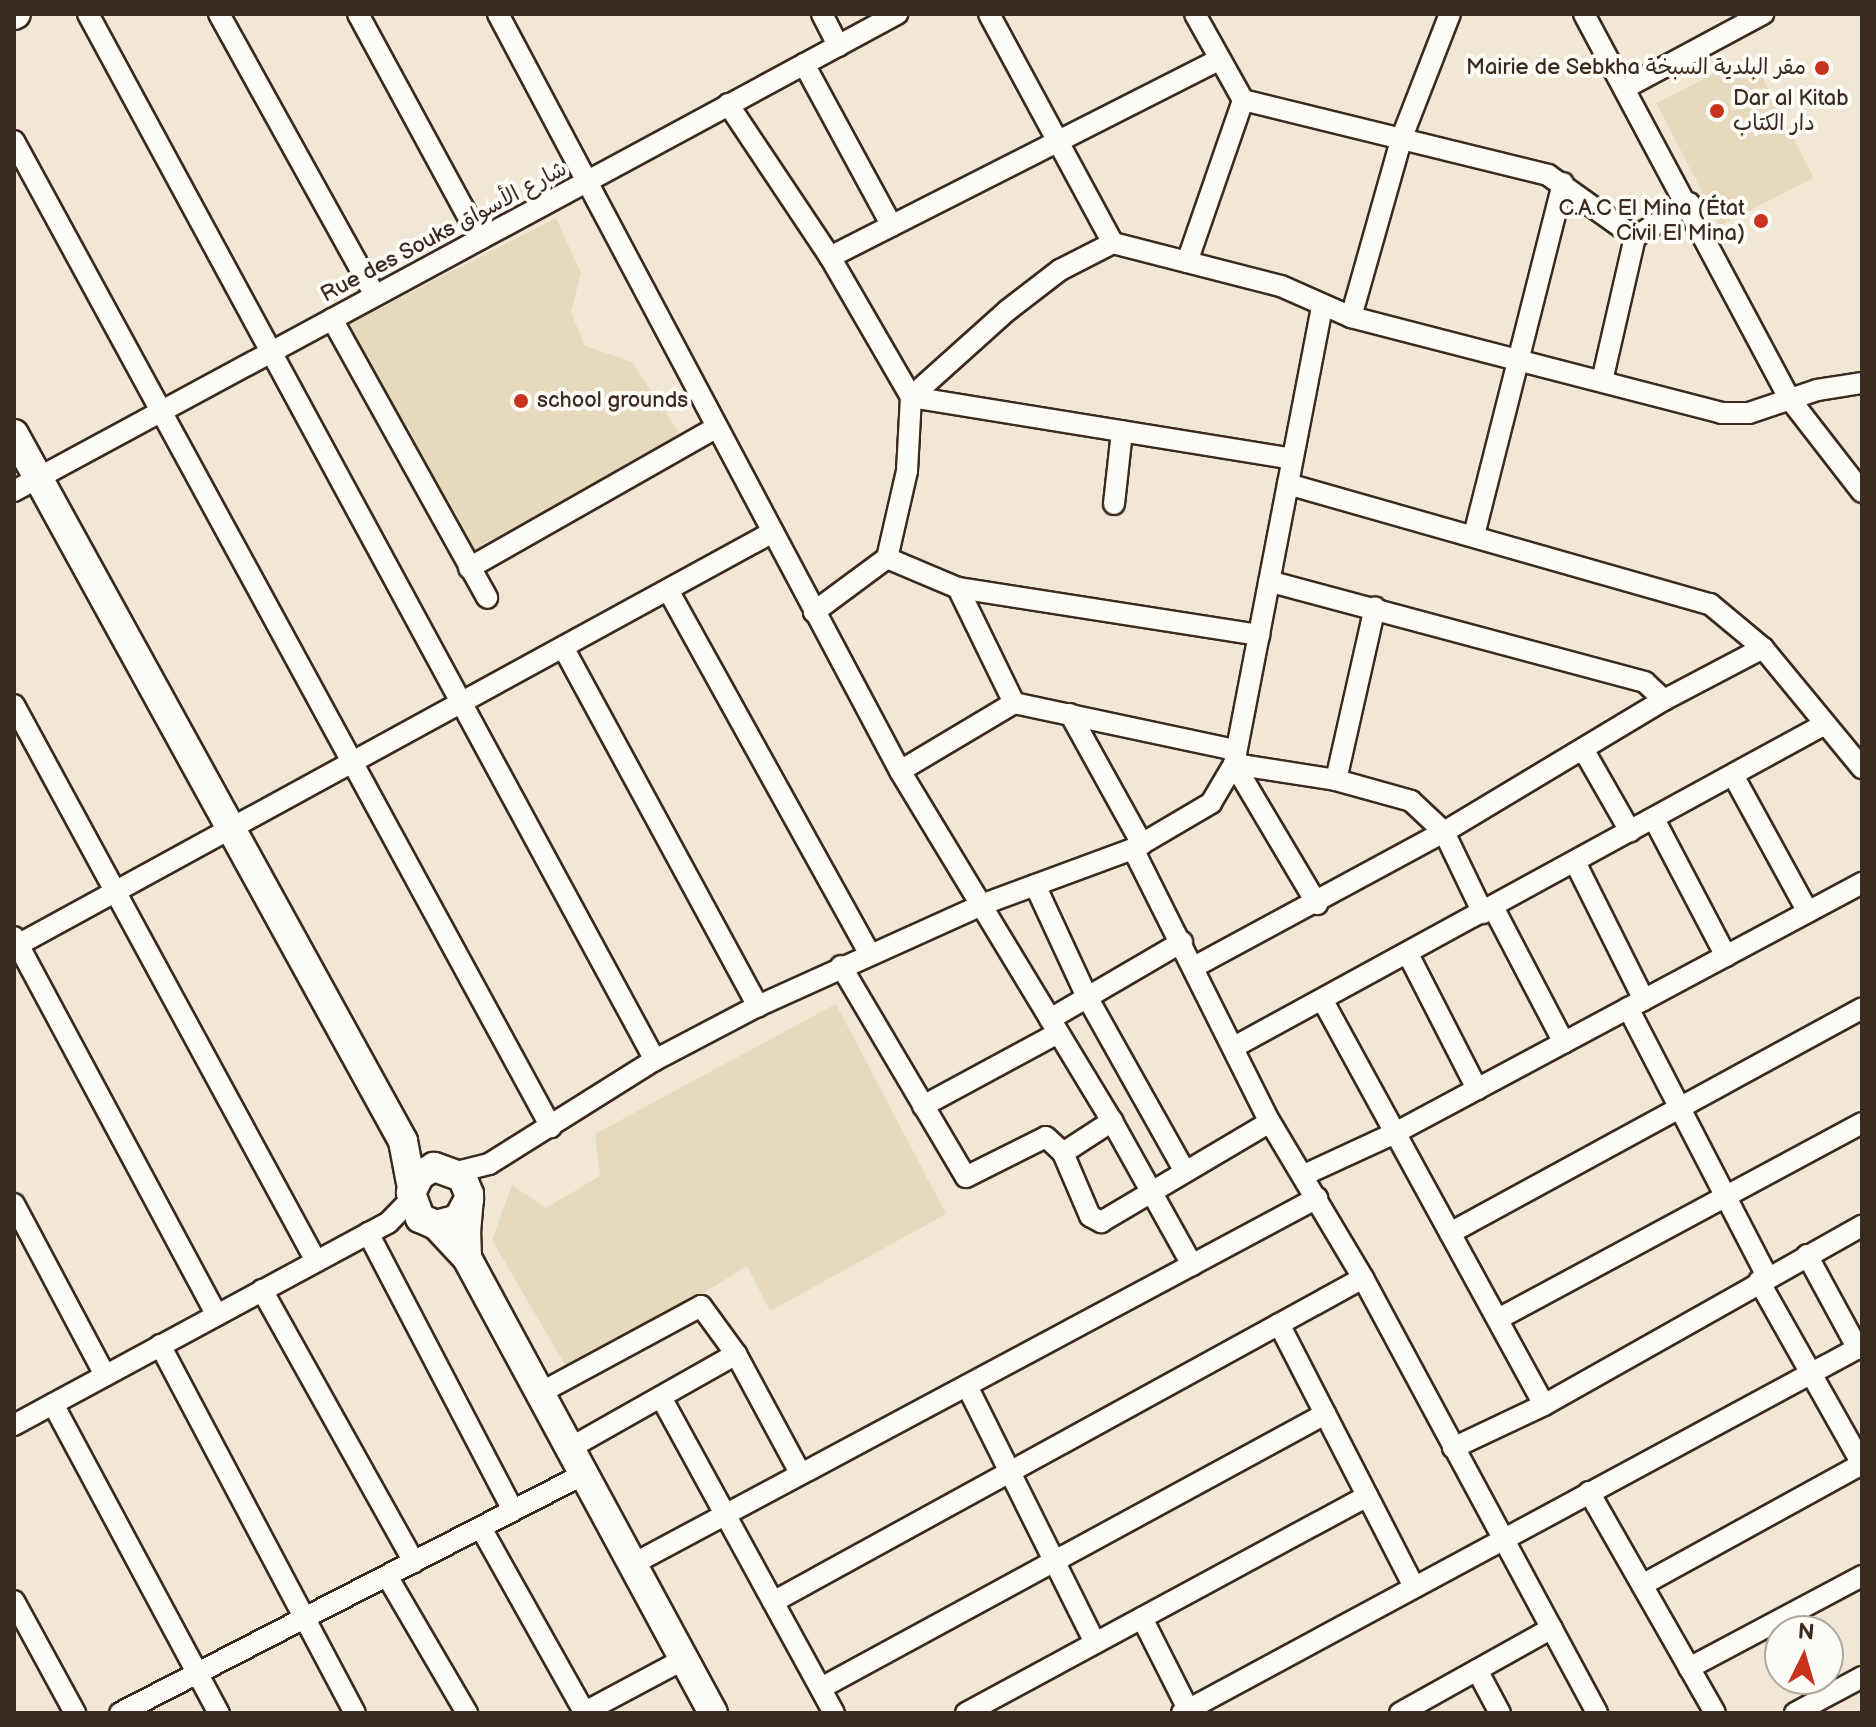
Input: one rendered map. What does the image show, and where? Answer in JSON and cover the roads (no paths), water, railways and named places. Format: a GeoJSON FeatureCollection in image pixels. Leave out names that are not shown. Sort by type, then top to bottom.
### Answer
{"type":"FeatureCollection","features":[{"type":"Feature","properties":{"kind":"street"},"geometry":{"type":"LineString","coordinates":[[88,14],[655,1060]]}},
{"type":"Feature","properties":{"kind":"street"},"geometry":{"type":"LineString","coordinates":[[219,14],[375,296]]}},
{"type":"Feature","properties":{"kind":"street"},"geometry":{"type":"LineString","coordinates":[[358,14],[480,239]]}},
{"type":"Feature","properties":{"kind":"street"},"geometry":{"type":"LineString","coordinates":[[822,14],[838,46]]}},
{"type":"Feature","properties":{"kind":"street","name":"Rue des Souks شارع الأسواق"},"geometry":{"type":"LineString","coordinates":[[26,485],[897,14]]}},
{"type":"Feature","properties":{"kind":"street"},"geometry":{"type":"LineString","coordinates":[[989,14],[1057,146],[1113,243]]}},
{"type":"Feature","properties":{"kind":"street"},"geometry":{"type":"LineString","coordinates":[[1195,14],[1243,100],[1402,137],[1563,183],[1635,237]]}},
{"type":"Feature","properties":{"kind":"street"},"geometry":{"type":"LineString","coordinates":[[1351,317],[1402,137],[1450,14]]}},
{"type":"Feature","properties":{"kind":"street"},"geometry":{"type":"LineString","coordinates":[[1584,14],[1689,203],[1789,398],[1862,492]]}},
{"type":"Feature","properties":{"kind":"street"},"geometry":{"type":"LineString","coordinates":[[1625,88],[1763,14]]}},
{"type":"Feature","properties":{"kind":"street"},"geometry":{"type":"LineString","coordinates":[[503,16],[586,183],[900,771],[984,904],[1112,1121],[1192,1265]]}},
{"type":"Feature","properties":{"kind":"street"},"geometry":{"type":"LineString","coordinates":[[830,257],[1057,146],[1219,60]]}},
{"type":"Feature","properties":{"kind":"street"},"geometry":{"type":"LineString","coordinates":[[804,64],[892,226]]}},
{"type":"Feature","properties":{"kind":"street"},"geometry":{"type":"LineString","coordinates":[[1187,262],[1243,100]]}},
{"type":"Feature","properties":{"kind":"street"},"geometry":{"type":"LineString","coordinates":[[728,104],[830,257],[911,397],[907,471],[887,558],[814,612]]}},
{"type":"Feature","properties":{"kind":"street"},"geometry":{"type":"LineString","coordinates":[[14,141],[551,1127]]}},
{"type":"Feature","properties":{"kind":"street"},"geometry":{"type":"LineString","coordinates":[[1474,535],[1563,183]]}},
{"type":"Feature","properties":{"kind":"street"},"geometry":{"type":"LineString","coordinates":[[1602,381],[1635,237],[1689,203]]}},
{"type":"Feature","properties":{"kind":"street"},"geometry":{"type":"LineString","coordinates":[[911,397],[1018,302],[1060,270],[1113,243],[1281,286],[1351,317],[1721,413],[1749,413],[1789,398],[1862,383]]}},
{"type":"Feature","properties":{"kind":"street"},"geometry":{"type":"LineString","coordinates":[[459,1182],[655,1060],[758,1006],[869,952],[984,904],[1138,847],[1211,803],[1235,757],[1322,305]]}},
{"type":"Feature","properties":{"kind":"street"},"geometry":{"type":"LineString","coordinates":[[332,319],[487,598]]}},
{"type":"Feature","properties":{"kind":"street"},"geometry":{"type":"LineString","coordinates":[[911,397],[1292,459]]}},
{"type":"Feature","properties":{"kind":"street"},"geometry":{"type":"LineString","coordinates":[[469,568],[715,428]]}},
{"type":"Feature","properties":{"kind":"street"},"geometry":{"type":"LineString","coordinates":[[1114,504],[1122,431]]}},
{"type":"Feature","properties":{"kind":"street"},"geometry":{"type":"LineString","coordinates":[[14,434],[26,485],[231,828],[403,1141],[420,1208],[467,1258],[713,1713]]}},
{"type":"Feature","properties":{"kind":"street"},"geometry":{"type":"LineString","coordinates":[[1288,484],[1710,604],[1763,648],[1823,725],[1862,768]]}},
{"type":"Feature","properties":{"kind":"street"},"geometry":{"type":"LineString","coordinates":[[217,1315],[15,943],[773,532]]}},
{"type":"Feature","properties":{"kind":"street"},"geometry":{"type":"LineString","coordinates":[[887,558],[958,588],[1259,635]]}},
{"type":"Feature","properties":{"kind":"street"},"geometry":{"type":"LineString","coordinates":[[1269,581],[1645,682],[1664,700]]}},
{"type":"Feature","properties":{"kind":"street"},"geometry":{"type":"LineString","coordinates":[[958,588],[1014,703]]}},
{"type":"Feature","properties":{"kind":"street"},"geometry":{"type":"LineString","coordinates":[[668,590],[869,952]]}},
{"type":"Feature","properties":{"kind":"street"},"geometry":{"type":"LineString","coordinates":[[1336,780],[1375,607]]}},
{"type":"Feature","properties":{"kind":"street"},"geometry":{"type":"LineString","coordinates":[[563,647],[758,1006]]}},
{"type":"Feature","properties":{"kind":"street"},"geometry":{"type":"LineString","coordinates":[[1194,967],[1317,904],[1664,700],[1763,648]]}},
{"type":"Feature","properties":{"kind":"street"},"geometry":{"type":"LineString","coordinates":[[900,771],[1014,703],[1070,714],[1411,801],[1444,832],[1564,1043]]}},
{"type":"Feature","properties":{"kind":"street"},"geometry":{"type":"LineString","coordinates":[[14,705],[316,1261]]}},
{"type":"Feature","properties":{"kind":"street"},"geometry":{"type":"LineString","coordinates":[[1070,714],[1138,847],[1270,1122],[1363,1278],[1597,1713]]}},
{"type":"Feature","properties":{"kind":"street"},"geometry":{"type":"LineString","coordinates":[[1234,1047],[1823,725]]}},
{"type":"Feature","properties":{"kind":"street"},"geometry":{"type":"LineString","coordinates":[[1583,749],[1630,831]]}},
{"type":"Feature","properties":{"kind":"street"},"geometry":{"type":"LineString","coordinates":[[1235,757],[1317,904]]}},
{"type":"Feature","properties":{"kind":"street"},"geometry":{"type":"LineString","coordinates":[[1733,775],[1808,912]]}},
{"type":"Feature","properties":{"kind":"street"},"geometry":{"type":"LineString","coordinates":[[1654,819],[1726,956]]}},
{"type":"Feature","properties":{"kind":"street"},"geometry":{"type":"LineString","coordinates":[[1575,862],[1680,1107],[1810,1374],[1862,1464],[1642,1585]]}},
{"type":"Feature","properties":{"kind":"street"},"geometry":{"type":"LineString","coordinates":[[1304,1175],[1395,1133],[1862,883]]}},
{"type":"Feature","properties":{"kind":"street"},"geometry":{"type":"LineString","coordinates":[[1035,885],[1087,997],[1184,1170]]}},
{"type":"Feature","properties":{"kind":"street"},"geometry":{"type":"LineString","coordinates":[[923,1106],[1054,1026],[1087,997],[1182,942]]}},
{"type":"Feature","properties":{"kind":"street"},"geometry":{"type":"LineString","coordinates":[[1408,954],[1477,1089]]}},
{"type":"Feature","properties":{"kind":"street"},"geometry":{"type":"LineString","coordinates":[[841,966],[966,1177],[1039,1137],[1052,1140],[1063,1153],[1094,1221],[1101,1222],[1184,1170],[1270,1122]]}},
{"type":"Feature","properties":{"kind":"street"},"geometry":{"type":"LineString","coordinates":[[1323,1001],[1544,1405]]}},
{"type":"Feature","properties":{"kind":"street"},"geometry":{"type":"LineString","coordinates":[[1450,1233],[1862,1008]]}},
{"type":"Feature","properties":{"kind":"street"},"geometry":{"type":"LineString","coordinates":[[1063,1153],[1112,1121]]}},
{"type":"Feature","properties":{"kind":"street"},"geometry":{"type":"LineString","coordinates":[[1498,1319],[1862,1123]]}},
{"type":"Feature","properties":{"kind":"street"},"geometry":{"type":"LineString","coordinates":[[403,1141],[459,1182],[467,1258]]}},
{"type":"Feature","properties":{"kind":"street"},"geometry":{"type":"LineString","coordinates":[[420,1208],[427,1170],[459,1182]]}},
{"type":"Feature","properties":{"kind":"street"},"geometry":{"type":"LineString","coordinates":[[14,1425],[368,1233],[420,1208],[458,1219],[459,1182]]}},
{"type":"Feature","properties":{"kind":"street"},"geometry":{"type":"LineString","coordinates":[[633,1564],[1317,1198]]}},
{"type":"Feature","properties":{"kind":"street"},"geometry":{"type":"LineString","coordinates":[[14,1204],[105,1375]]}},
{"type":"Feature","properties":{"kind":"street"},"geometry":{"type":"LineString","coordinates":[[1453,1448],[1544,1405],[1763,1278],[1862,1226]]}},
{"type":"Feature","properties":{"kind":"street"},"geometry":{"type":"LineString","coordinates":[[368,1233],[513,1510]]}},
{"type":"Feature","properties":{"kind":"street"},"geometry":{"type":"LineString","coordinates":[[1142,1618],[1185,1711],[1860,1347],[1807,1255]]}},
{"type":"Feature","properties":{"kind":"street"},"geometry":{"type":"LineString","coordinates":[[773,1602],[1363,1278]]}},
{"type":"Feature","properties":{"kind":"street"},"geometry":{"type":"LineString","coordinates":[[262,1290],[414,1562]]}},
{"type":"Feature","properties":{"kind":"street"},"geometry":{"type":"LineString","coordinates":[[540,1393],[701,1306],[736,1354],[800,1473]]}},
{"type":"Feature","properties":{"kind":"street"},"geometry":{"type":"LineString","coordinates":[[1279,1324],[1414,1587]]}},
{"type":"Feature","properties":{"kind":"street"},"geometry":{"type":"LineString","coordinates":[[160,1345],[355,1713]]}},
{"type":"Feature","properties":{"kind":"street"},"geometry":{"type":"LineString","coordinates":[[570,1448],[662,1399],[736,1354]]}},
{"type":"Feature","properties":{"kind":"street"},"geometry":{"type":"LineString","coordinates":[[967,1386],[1095,1643]]}},
{"type":"Feature","properties":{"kind":"street"},"geometry":{"type":"LineString","coordinates":[[662,1399],[834,1713]]}},
{"type":"Feature","properties":{"kind":"street"},"geometry":{"type":"LineString","coordinates":[[53,1404],[219,1713]]}},
{"type":"Feature","properties":{"kind":"street"},"geometry":{"type":"LineString","coordinates":[[821,1688],[1325,1414]]}},
{"type":"Feature","properties":{"kind":"street"},"geometry":{"type":"LineString","coordinates":[[120,1713],[584,1474]]}},
{"type":"Feature","properties":{"kind":"street"},"geometry":{"type":"LineString","coordinates":[[1589,1492],[1715,1713]]}},
{"type":"Feature","properties":{"kind":"street"},"geometry":{"type":"LineString","coordinates":[[966,1713],[1367,1496]]}},
{"type":"Feature","properties":{"kind":"street"},"geometry":{"type":"LineString","coordinates":[[481,1528],[584,1713],[684,1659]]}},
{"type":"Feature","properties":{"kind":"street"},"geometry":{"type":"LineString","coordinates":[[387,1576],[467,1713]]}},
{"type":"Feature","properties":{"kind":"street"},"geometry":{"type":"LineString","coordinates":[[1689,1668],[1862,1576]]}},
{"type":"Feature","properties":{"kind":"street"},"geometry":{"type":"LineString","coordinates":[[14,1601],[75,1713]]}},
{"type":"Feature","properties":{"kind":"street"},"geometry":{"type":"LineString","coordinates":[[1400,1713],[1552,1628]]}},
{"type":"Feature","properties":{"kind":"street"},"geometry":{"type":"LineString","coordinates":[[1477,1670],[1500,1713]]}},
{"type":"Feature","properties":{"kind":"street"},"geometry":{"type":"LineString","coordinates":[[1795,1713],[1862,1677]]}},
{"type":"Feature","properties":{"kind":"place","name":"Mairie de Sebkha مقر البلدية السبخة"},"geometry":{"type":"Point","coordinates":[1822,68]}},
{"type":"Feature","properties":{"kind":"place","name":"Dar al Kitab دار الكتاب"},"geometry":{"type":"Point","coordinates":[1717,111]}},
{"type":"Feature","properties":{"kind":"place","name":"C.A.C El Mina (État Civil El Mina)"},"geometry":{"type":"Point","coordinates":[1761,221]}},
{"type":"Feature","properties":{"kind":"place","name":"school grounds"},"geometry":{"type":"Point","coordinates":[521,401]}}]}
